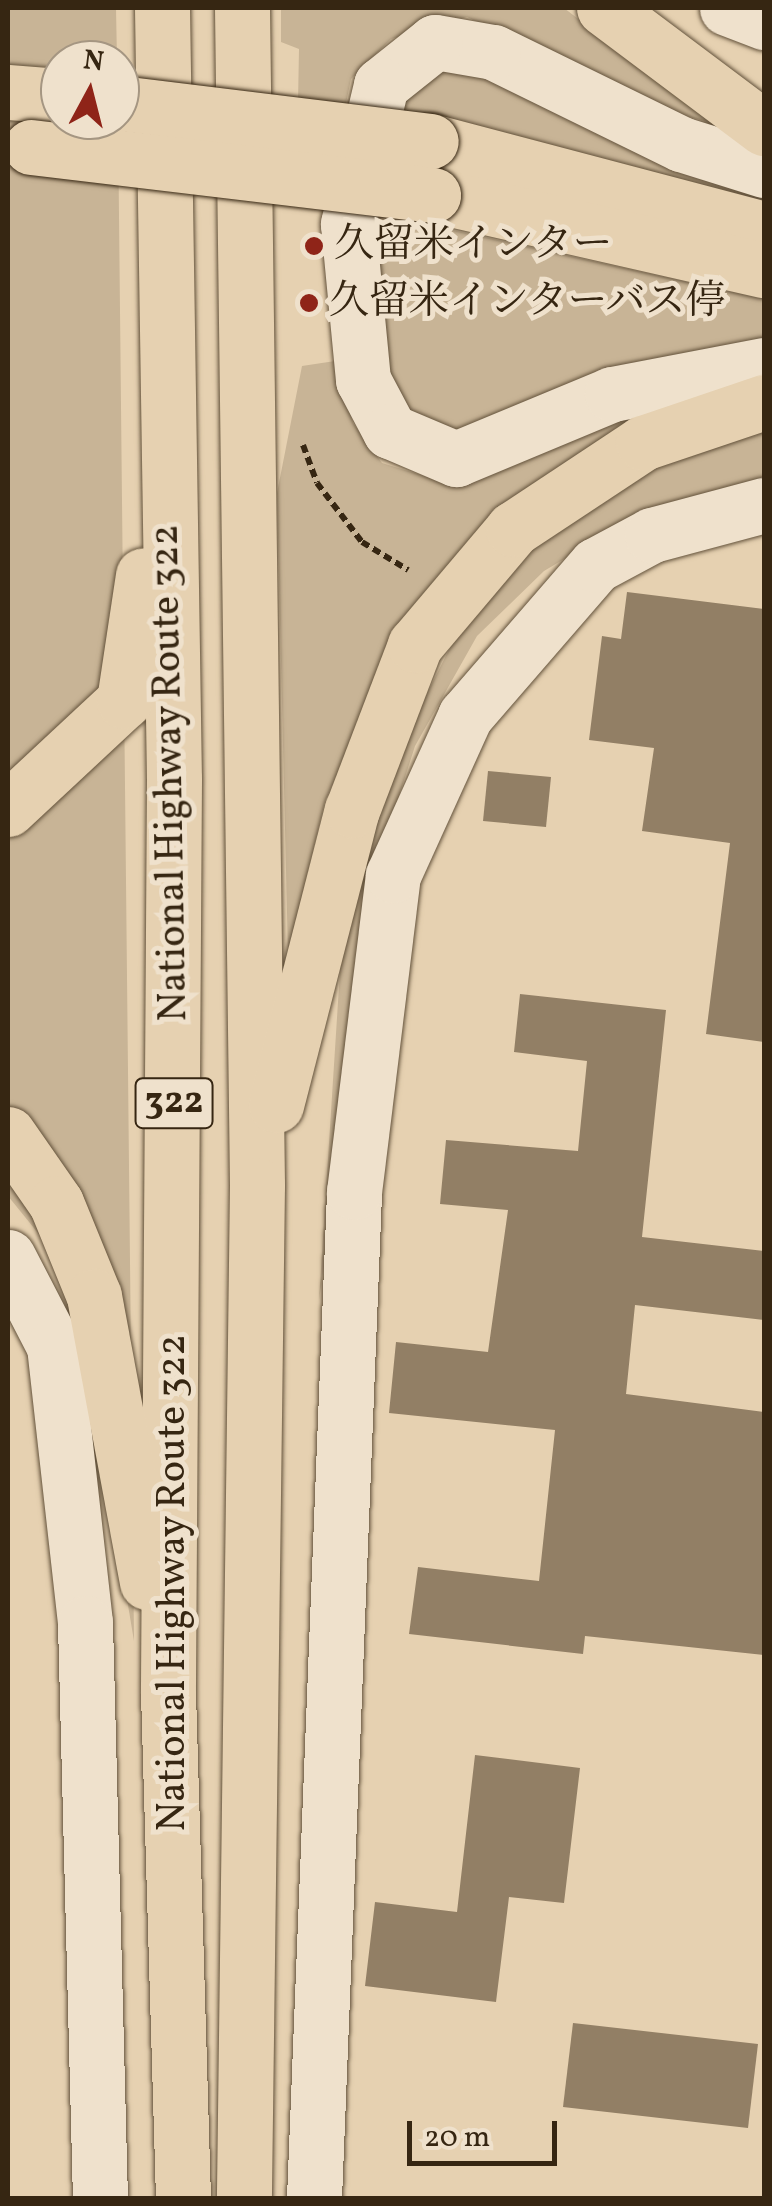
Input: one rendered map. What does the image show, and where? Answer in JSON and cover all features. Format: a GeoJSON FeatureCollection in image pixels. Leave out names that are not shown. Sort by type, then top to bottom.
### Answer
{"type":"FeatureCollection","features":[{"type":"Feature","properties":{"kind":"highway","name":"National Highway Route 322"},"geometry":{"type":"LineString","coordinates":[[162,8],[175,1378],[168,1693],[182,2198]]}},
{"type":"Feature","properties":{"kind":"highway","name":"National Highway Route 322"},"geometry":{"type":"LineString","coordinates":[[242,8],[257,1185],[244,2198]]}},
{"type":"Feature","properties":{"kind":"highway"},"geometry":{"type":"LineString","coordinates":[[604,8],[764,128]]}},
{"type":"Feature","properties":{"kind":"highway"},"geometry":{"type":"LineString","coordinates":[[140,105],[431,141],[764,229]]}},
{"type":"Feature","properties":{"kind":"highway"},"geometry":{"type":"LineString","coordinates":[[19,147],[432,194],[764,270]]}},
{"type":"Feature","properties":{"kind":"highway"},"geometry":{"type":"LineString","coordinates":[[257,1185],[352,810],[415,645],[513,530],[643,443],[764,402]]}},
{"type":"Feature","properties":{"kind":"highway"},"geometry":{"type":"LineString","coordinates":[[8,809],[124,702],[166,417]]}},
{"type":"Feature","properties":{"kind":"highway"},"geometry":{"type":"LineString","coordinates":[[8,1134],[56,1203],[94,1296],[168,1693]]}},
{"type":"Feature","properties":{"kind":"street"},"geometry":{"type":"LineString","coordinates":[[727,8],[764,22]]}},
{"type":"Feature","properties":{"kind":"street"},"geometry":{"type":"LineString","coordinates":[[764,170],[681,144],[493,52],[435,42],[381,84],[348,224],[363,380],[390,431],[456,459],[612,394],[764,365]]}},
{"type":"Feature","properties":{"kind":"street"},"geometry":{"type":"LineString","coordinates":[[314,2198],[354,1192],[393,875],[466,716],[596,565],[652,535],[764,505]]}},
{"type":"Feature","properties":{"kind":"street"},"geometry":{"type":"LineString","coordinates":[[8,1257],[54,1346],[86,1623],[100,2198]]}},
{"type":"Feature","properties":{"kind":"path"},"geometry":{"type":"LineString","coordinates":[[296,427],[317,483],[362,542],[408,570]]}},
{"type":"Feature","properties":{"kind":"shaded area"},"geometry":{"type":"Polygon","coordinates":[[[8,8],[116,8],[117,40],[40,40],[40,140],[118,140],[134,1641],[92,1390],[59,1259],[8,1196],[8,8]]]}},
{"type":"Feature","properties":{"kind":"shaded area"},"geometry":{"type":"Polygon","coordinates":[[[281,8],[564,8],[713,123],[658,109],[467,17],[391,39],[351,79],[345,108],[298,102],[299,49],[281,42],[281,8]]]}},
{"type":"Feature","properties":{"kind":"shaded area"},"geometry":{"type":"Polygon","coordinates":[[[449,64],[764,187],[764,210],[387,115],[449,64]]]}},
{"type":"Feature","properties":{"kind":"shaded area"},"geometry":{"type":"Polygon","coordinates":[[[375,213],[764,299],[764,350],[454,438],[400,417],[380,379],[375,213]]]}},
{"type":"Feature","properties":{"kind":"shaded area"},"geometry":{"type":"Polygon","coordinates":[[[335,361],[353,423],[382,463],[457,486],[616,413],[726,383],[618,432],[384,672],[325,801],[288,954],[277,493],[302,366],[335,361]]]}},
{"type":"Feature","properties":{"kind":"shaded area"},"geometry":{"type":"Polygon","coordinates":[[[764,425],[764,479],[596,540],[544,571],[477,636],[415,746],[389,827],[319,1300],[344,908],[396,755],[464,620],[516,562],[623,477],[764,425]]]}},
{"type":"Feature","properties":{"kind":"building"},"geometry":{"type":"Polygon","coordinates":[[[627,592],[764,609],[764,1042],[706,1034],[730,843],[642,831],[654,748],[589,740],[602,636],[621,639],[627,592]]]}},
{"type":"Feature","properties":{"kind":"building"},"geometry":{"type":"Polygon","coordinates":[[[488,771],[551,777],[546,827],[483,821],[488,771]]]}},
{"type":"Feature","properties":{"kind":"building"},"geometry":{"type":"Polygon","coordinates":[[[520,994],[666,1010],[642,1237],[764,1251],[764,1320],[635,1305],[626,1394],[764,1412],[764,1655],[585,1636],[583,1654],[409,1634],[418,1567],[539,1581],[555,1430],[389,1413],[396,1342],[488,1352],[508,1210],[440,1204],[446,1140],[578,1151],[587,1061],[514,1052],[520,994]]]}},
{"type":"Feature","properties":{"kind":"building"},"geometry":{"type":"Polygon","coordinates":[[[475,1755],[580,1768],[564,1903],[509,1897],[496,2002],[365,1986],[375,1902],[457,1912],[475,1755]]]}},
{"type":"Feature","properties":{"kind":"building"},"geometry":{"type":"Polygon","coordinates":[[[573,2023],[758,2044],[748,2128],[563,2107],[573,2023]]]}},
{"type":"Feature","properties":{"kind":"place","name":"久留米インター"},"geometry":{"type":"Point","coordinates":[314,246]}},
{"type":"Feature","properties":{"kind":"place","name":"久留米インターバス停"},"geometry":{"type":"Point","coordinates":[309,303]}}]}
